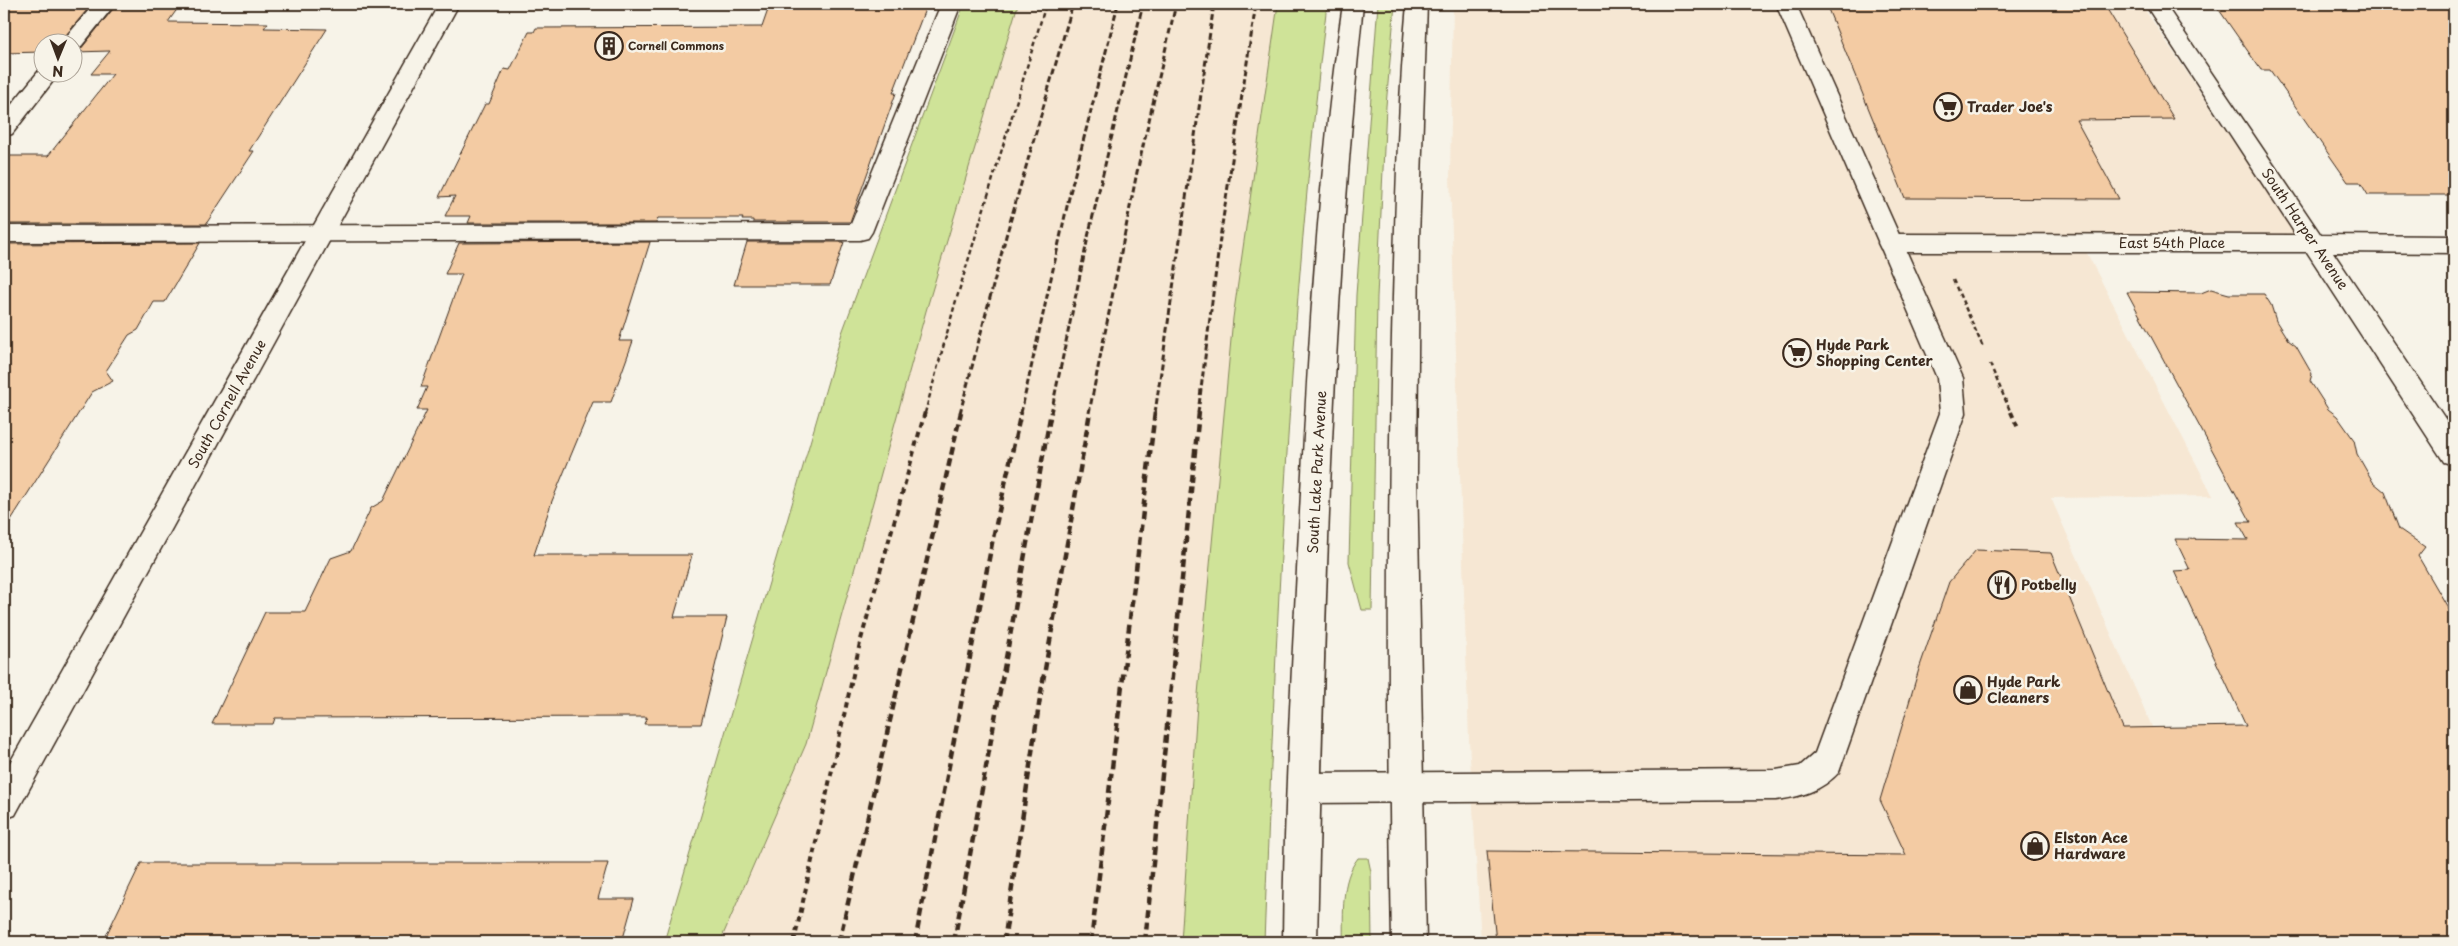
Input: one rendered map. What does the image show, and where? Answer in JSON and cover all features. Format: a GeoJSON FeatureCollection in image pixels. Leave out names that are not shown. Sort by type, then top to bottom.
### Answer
{"type":"FeatureCollection","features":[{"type":"Feature","properties":{"kind":"street"},"geometry":{"type":"LineString","coordinates":[[82,32],[105,4]]}},
{"type":"Feature","properties":{"kind":"street","name":"South Cornell Avenue"},"geometry":{"type":"LineString","coordinates":[[4,804],[449,4]]}},
{"type":"Feature","properties":{"kind":"street"},"geometry":{"type":"LineString","coordinates":[[4,234],[860,232],[951,4]]}},
{"type":"Feature","properties":{"kind":"street","name":"South Lake Park Avenue"},"geometry":{"type":"LineString","coordinates":[[1300,942],[1304,788],[1319,420],[1334,188],[1353,4]]}},
{"type":"Feature","properties":{"kind":"street"},"geometry":{"type":"LineString","coordinates":[[1409,942],[1405,788],[1404,412],[1408,188],[1417,4]]}},
{"type":"Feature","properties":{"kind":"street"},"geometry":{"type":"LineString","coordinates":[[1304,788],[1776,785],[1801,781],[1818,774],[1828,762],[1953,412],[1950,378],[1786,4]]}},
{"type":"Feature","properties":{"kind":"street","name":"South Harper Avenue"},"geometry":{"type":"LineString","coordinates":[[2155,4],[2454,454]]}},
{"type":"Feature","properties":{"kind":"street"},"geometry":{"type":"LineString","coordinates":[[4,130],[42,82]]}},
{"type":"Feature","properties":{"kind":"street","name":"East 54th Place"},"geometry":{"type":"LineString","coordinates":[[1890,243],[2454,244]]}},
{"type":"Feature","properties":{"kind":"path"},"geometry":{"type":"LineString","coordinates":[[794,942],[860,643],[955,304],[1046,4]]}},
{"type":"Feature","properties":{"kind":"path"},"geometry":{"type":"LineString","coordinates":[[1960,276],[1952,276],[2018,428]]}},
{"type":"Feature","properties":{"kind":"shaded area"},"geometry":{"type":"Polygon","coordinates":[[[964,4],[1327,4],[1313,123],[1294,341],[1277,608],[1264,942],[664,942],[842,333],[964,4]]]}},
{"type":"Feature","properties":{"kind":"shaded area"},"geometry":{"type":"Polygon","coordinates":[[[1453,4],[2141,4],[2298,238],[2079,238],[2213,496],[2051,498],[2247,942],[1481,942],[1469,741],[1450,176],[1453,4]]]}},
{"type":"Feature","properties":{"kind":"green space"},"geometry":{"type":"Polygon","coordinates":[[[964,4],[1018,4],[926,311],[806,744],[720,942],[664,942],[842,333],[964,4]]]}},
{"type":"Feature","properties":{"kind":"green space"},"geometry":{"type":"Polygon","coordinates":[[[1278,4],[1327,4],[1303,238],[1286,472],[1264,942],[1181,942],[1197,705],[1233,318],[1278,4]]]}},
{"type":"Feature","properties":{"kind":"green space"},"geometry":{"type":"Polygon","coordinates":[[[1378,4],[1395,4],[1386,106],[1377,297],[1372,610],[1362,610],[1349,562],[1356,295],[1378,4]]]}},
{"type":"Feature","properties":{"kind":"green space"},"geometry":{"type":"Polygon","coordinates":[[[1358,858],[1368,858],[1371,872],[1372,942],[1343,942],[1344,898],[1348,877],[1358,858]]]}},
{"type":"Feature","properties":{"kind":"building"},"geometry":{"type":"Polygon","coordinates":[[[4,4],[92,4],[68,32],[32,32],[32,52],[4,53],[4,4]]]}},
{"type":"Feature","properties":{"kind":"building"},"geometry":{"type":"Polygon","coordinates":[[[117,4],[167,5],[164,9],[178,8],[168,22],[268,23],[264,28],[327,29],[249,151],[254,151],[206,224],[4,224],[4,156],[48,156],[113,74],[91,74],[110,51],[82,52],[82,48],[117,4]]]}},
{"type":"Feature","properties":{"kind":"building"},"geometry":{"type":"Polygon","coordinates":[[[770,4],[927,4],[893,93],[896,93],[850,222],[753,222],[753,220],[742,220],[743,218],[658,218],[656,223],[468,223],[471,216],[445,216],[455,196],[439,197],[485,104],[489,104],[504,69],[510,70],[529,32],[534,32],[536,28],[762,27],[770,4]]]}},
{"type":"Feature","properties":{"kind":"building"},"geometry":{"type":"Polygon","coordinates":[[[1826,4],[2104,4],[2174,119],[2076,120],[2119,199],[1905,198],[1826,4]]]}},
{"type":"Feature","properties":{"kind":"building"},"geometry":{"type":"Polygon","coordinates":[[[2215,4],[2454,4],[2454,195],[2368,195],[2360,182],[2348,182],[2270,70],[2261,70],[2215,4]]]}},
{"type":"Feature","properties":{"kind":"building"},"geometry":{"type":"Polygon","coordinates":[[[650,242],[619,341],[633,341],[611,402],[593,402],[552,501],[534,555],[692,555],[674,617],[727,617],[701,724],[644,724],[647,717],[275,718],[273,724],[212,724],[265,612],[305,612],[331,558],[351,551],[371,508],[383,501],[427,410],[417,410],[427,387],[421,387],[462,274],[445,274],[459,243],[650,242]]]}},
{"type":"Feature","properties":{"kind":"building"},"geometry":{"type":"Polygon","coordinates":[[[747,242],[844,242],[830,285],[734,285],[747,242]]]}},
{"type":"Feature","properties":{"kind":"building"},"geometry":{"type":"Polygon","coordinates":[[[200,243],[165,302],[154,302],[138,330],[129,335],[106,371],[113,381],[92,392],[4,531],[4,244],[200,243]]]}},
{"type":"Feature","properties":{"kind":"building"},"geometry":{"type":"Polygon","coordinates":[[[2211,289],[2229,294],[2264,294],[2271,305],[2276,321],[2288,340],[2296,346],[2312,374],[2310,381],[2328,409],[2337,416],[2354,440],[2357,454],[2373,482],[2385,492],[2399,529],[2425,547],[2418,556],[2454,618],[2454,942],[1496,942],[1487,851],[1906,855],[1880,800],[1919,669],[1949,582],[1976,550],[2051,553],[2123,728],[2246,726],[2174,571],[2190,570],[2175,539],[2248,540],[2238,522],[2251,522],[2127,292],[2201,293],[2211,289]]]}},
{"type":"Feature","properties":{"kind":"building"},"geometry":{"type":"Polygon","coordinates":[[[141,863],[608,863],[598,899],[634,899],[622,942],[103,942],[141,863]]]}},
{"type":"Feature","properties":{"kind":"railway"},"geometry":{"type":"LineString","coordinates":[[960,413],[1006,236],[1073,4]]}},
{"type":"Feature","properties":{"kind":"railway"},"geometry":{"type":"LineString","coordinates":[[1021,413],[1070,193],[1118,4]]}},
{"type":"Feature","properties":{"kind":"railway"},"geometry":{"type":"LineString","coordinates":[[1051,413],[1088,237],[1143,4]]}},
{"type":"Feature","properties":{"kind":"railway"},"geometry":{"type":"LineString","coordinates":[[1089,413],[1137,172],[1176,4]]}},
{"type":"Feature","properties":{"kind":"railway"},"geometry":{"type":"LineString","coordinates":[[1155,413],[1214,4]]}},
{"type":"Feature","properties":{"kind":"railway"},"geometry":{"type":"LineString","coordinates":[[1198,413],[1220,238],[1256,4]]}},
{"type":"Feature","properties":{"kind":"railway"},"geometry":{"type":"LineString","coordinates":[[839,942],[961,412]]}},
{"type":"Feature","properties":{"kind":"railway"},"geometry":{"type":"LineString","coordinates":[[915,942],[993,538],[1021,412]]}},
{"type":"Feature","properties":{"kind":"railway"},"geometry":{"type":"LineString","coordinates":[[954,942],[1051,412]]}},
{"type":"Feature","properties":{"kind":"railway"},"geometry":{"type":"LineString","coordinates":[[1004,942],[1040,698],[1090,412]]}},
{"type":"Feature","properties":{"kind":"railway"},"geometry":{"type":"LineString","coordinates":[[1091,942],[1155,412]]}},
{"type":"Feature","properties":{"kind":"railway"},"geometry":{"type":"LineString","coordinates":[[1145,942],[1199,412]]}},
{"type":"Feature","properties":{"kind":"place","name":"Cornell Commons"},"geometry":{"type":"Point","coordinates":[609,46]}},
{"type":"Feature","properties":{"kind":"place","name":"Trader Joe's"},"geometry":{"type":"Point","coordinates":[1948,107]}},
{"type":"Feature","properties":{"kind":"place","name":"Hyde Park Shopping Center"},"geometry":{"type":"Point","coordinates":[1797,353]}},
{"type":"Feature","properties":{"kind":"place","name":"Potbelly"},"geometry":{"type":"Point","coordinates":[2002,585]}},
{"type":"Feature","properties":{"kind":"place","name":"Hyde Park Cleaners"},"geometry":{"type":"Point","coordinates":[1968,690]}},
{"type":"Feature","properties":{"kind":"place","name":"Elston Ace Hardware"},"geometry":{"type":"Point","coordinates":[2035,846]}}]}
